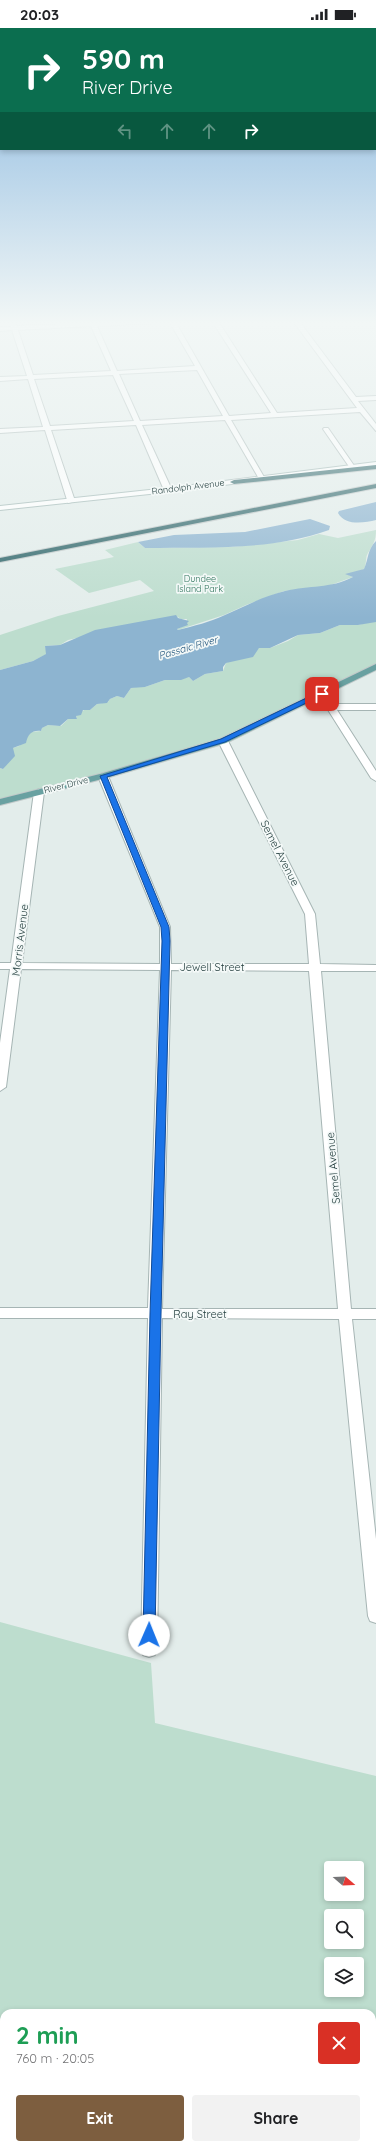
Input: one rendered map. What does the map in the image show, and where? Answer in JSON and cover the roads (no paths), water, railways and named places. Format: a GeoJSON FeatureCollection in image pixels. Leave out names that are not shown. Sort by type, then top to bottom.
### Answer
{"type":"FeatureCollection","features":[{"type":"Feature","properties":{"kind":"highway"},"geometry":{"type":"LineString","coordinates":[[234,482],[376,467]]}},
{"type":"Feature","properties":{"kind":"highway"},"geometry":{"type":"LineString","coordinates":[[0,554],[376,480]]}},
{"type":"Feature","properties":{"kind":"highway"},"geometry":{"type":"LineString","coordinates":[[0,560],[376,486]]}},
{"type":"Feature","properties":{"kind":"highway"},"geometry":{"type":"LineString","coordinates":[[0,567],[305,500]]}},
{"type":"Feature","properties":{"kind":"main road","name":"River Drive"},"geometry":{"type":"LineString","coordinates":[[0,802],[103,776],[223,741],[376,667]]}},
{"type":"Feature","properties":{"kind":"street"},"geometry":{"type":"LineString","coordinates":[[44,420],[71,501]]}},
{"type":"Feature","properties":{"kind":"street"},"geometry":{"type":"LineString","coordinates":[[138,420],[168,490]]}},
{"type":"Feature","properties":{"kind":"street"},"geometry":{"type":"LineString","coordinates":[[0,431],[192,420]]}},
{"type":"Feature","properties":{"kind":"street"},"geometry":{"type":"LineString","coordinates":[[228,420],[261,478]]}},
{"type":"Feature","properties":{"kind":"street"},"geometry":{"type":"LineString","coordinates":[[369,420],[376,429]]}},
{"type":"Feature","properties":{"kind":"street"},"geometry":{"type":"LineString","coordinates":[[326,429],[352,467]]}},
{"type":"Feature","properties":{"kind":"street","name":"Randolph Avenue"},"geometry":{"type":"LineString","coordinates":[[0,508],[168,490],[376,464]]}},
{"type":"Feature","properties":{"kind":"street"},"geometry":{"type":"LineString","coordinates":[[322,694],[372,766],[376,778]]}},
{"type":"Feature","properties":{"kind":"street"},"geometry":{"type":"LineString","coordinates":[[332,707],[376,707]]}},
{"type":"Feature","properties":{"kind":"street","name":"Semel Avenue"},"geometry":{"type":"LineString","coordinates":[[223,741],[310,914],[346,1314],[376,1616]]}},
{"type":"Feature","properties":{"kind":"street"},"geometry":{"type":"LineString","coordinates":[[103,776],[165,927],[155,1314],[149,1650]]}},
{"type":"Feature","properties":{"kind":"street","name":"Morris Avenue"},"geometry":{"type":"LineString","coordinates":[[0,1087],[39,792]]}},
{"type":"Feature","properties":{"kind":"street","name":"Jewell Street"},"geometry":{"type":"LineString","coordinates":[[0,966],[376,968]]}},
{"type":"Feature","properties":{"kind":"street","name":"Ray Street"},"geometry":{"type":"LineString","coordinates":[[0,1314],[376,1314]]}},
{"type":"Feature","properties":{"kind":"water"},"geometry":{"type":"Polygon","coordinates":[[[376,502],[376,520],[361,523],[350,522],[341,517],[338,513],[339,511],[376,502]]]}},
{"type":"Feature","properties":{"kind":"water"},"geometry":{"type":"Polygon","coordinates":[[[310,519],[330,526],[329,530],[307,537],[261,545],[145,548],[138,542],[174,535],[245,532],[310,519]]]}},
{"type":"Feature","properties":{"kind":"water","name":"Passaic River"},"geometry":{"type":"Polygon","coordinates":[[[376,541],[376,622],[358,625],[340,625],[320,633],[298,635],[270,648],[259,648],[253,657],[226,663],[223,667],[223,671],[205,674],[193,681],[189,677],[181,680],[165,680],[145,687],[131,688],[124,698],[117,696],[110,699],[107,703],[97,704],[90,710],[83,710],[81,715],[76,716],[77,719],[68,719],[60,726],[48,725],[42,728],[41,731],[33,732],[29,735],[26,743],[13,748],[15,756],[3,769],[0,768],[0,670],[33,661],[46,654],[45,646],[60,645],[95,630],[176,615],[178,618],[189,621],[187,623],[188,625],[177,629],[178,630],[214,620],[277,593],[344,581],[353,577],[345,574],[364,569],[373,544],[376,541]]]}},
{"type":"Feature","properties":{"kind":"park label","name":"Dundee Island Park"},"geometry":{"type":"Point","coordinates":[200,584]}}]}
